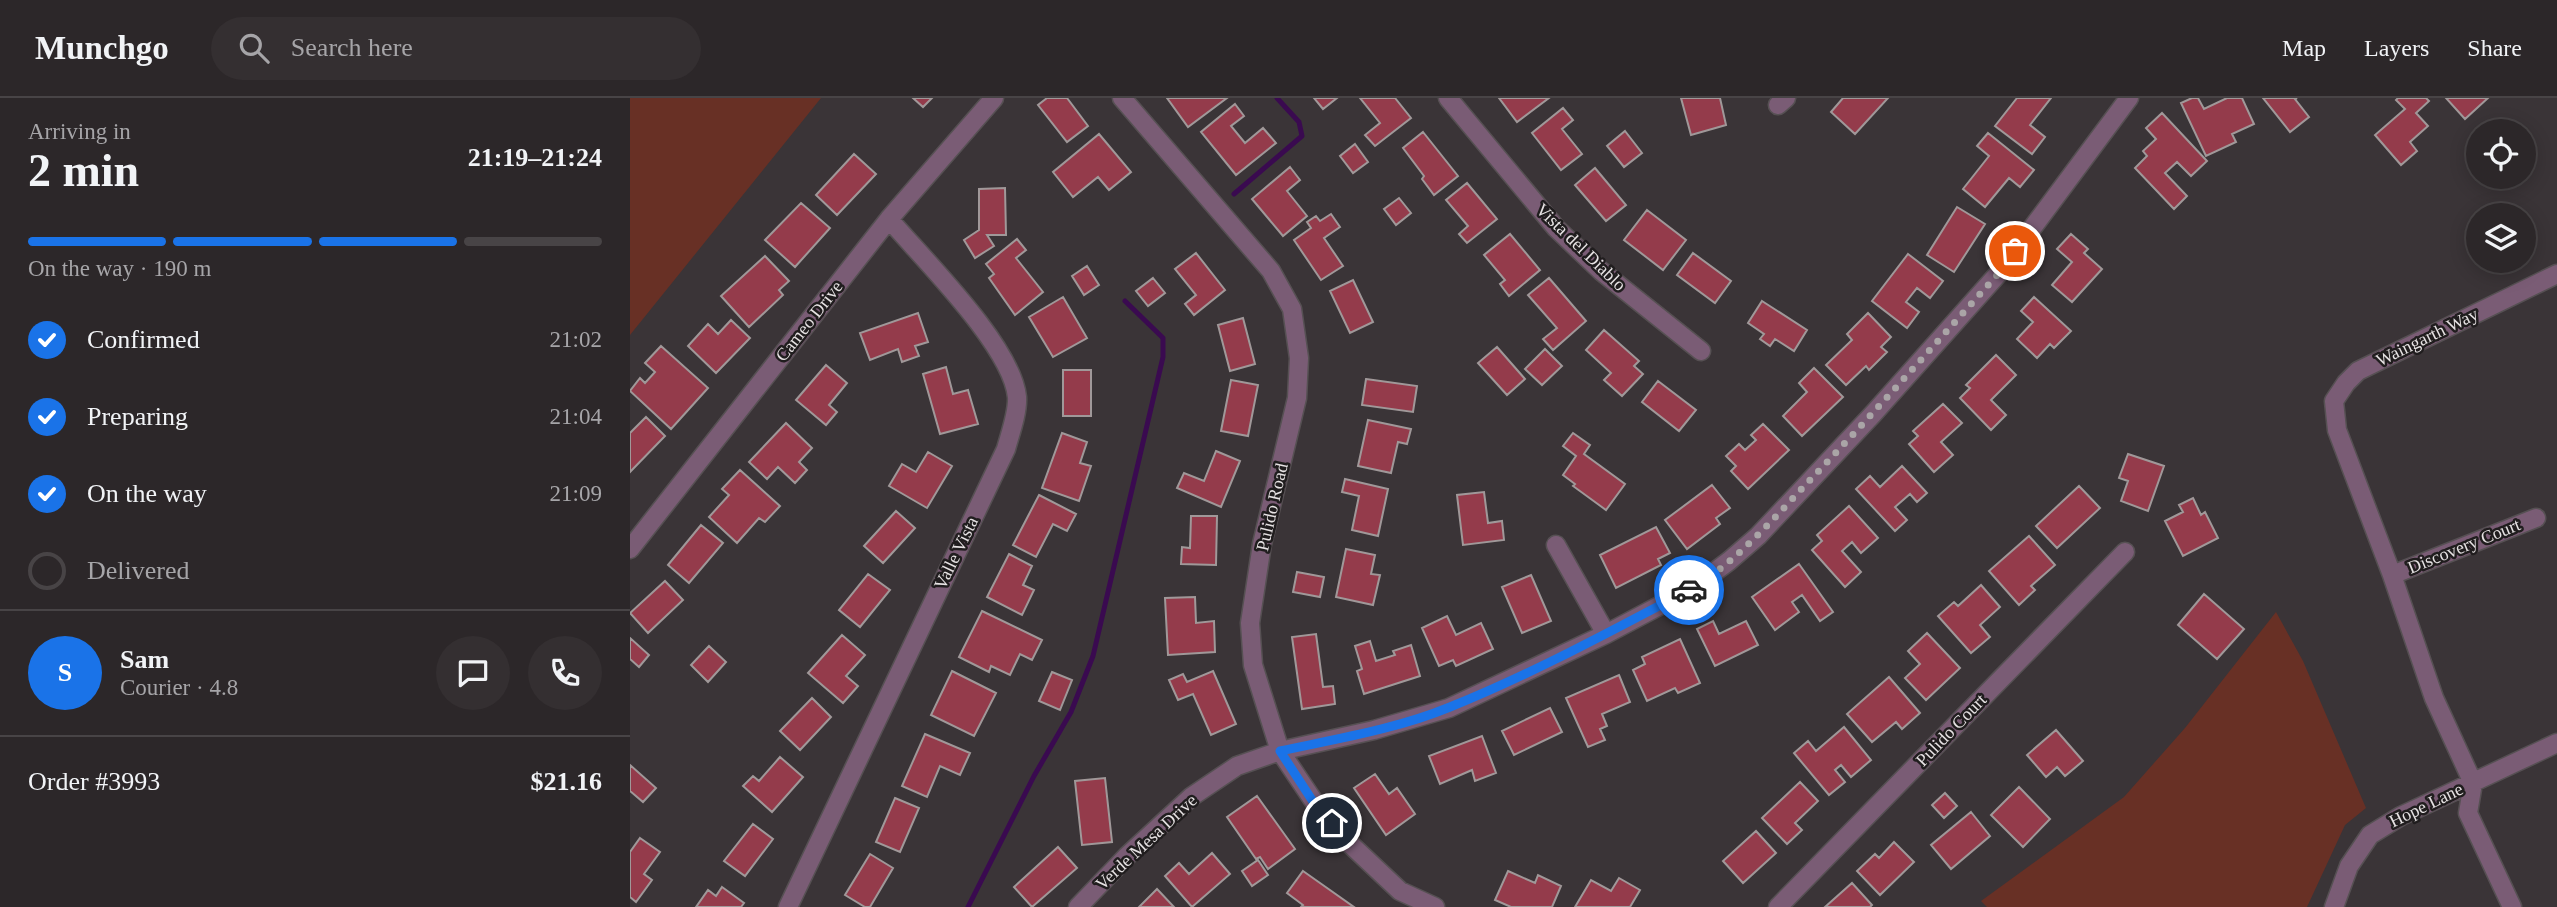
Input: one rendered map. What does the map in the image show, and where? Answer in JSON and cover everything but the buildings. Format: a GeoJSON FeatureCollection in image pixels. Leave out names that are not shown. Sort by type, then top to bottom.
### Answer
{"type":"FeatureCollection","features":[{"type":"Feature","properties":{"kind":"street","name":"Cameo Drive"},"geometry":{"type":"LineString","coordinates":[[630,549],[889,219],[994,98]]}},
{"type":"Feature","properties":{"kind":"street","name":"Pulido Road"},"geometry":{"type":"LineString","coordinates":[[1122,98],[1271,271],[1292,309],[1299,358],[1297,398],[1262,544],[1250,623],[1253,665],[1280,751],[1314,803],[1396,899],[1435,907]]}},
{"type":"Feature","properties":{"kind":"street","name":"Vista del Diablo"},"geometry":{"type":"LineString","coordinates":[[1448,98],[1556,228],[1601,271],[1701,351]]}},
{"type":"Feature","properties":{"kind":"street","name":"Verde Mesa Drive"},"geometry":{"type":"LineString","coordinates":[[1078,907],[1127,856],[1191,797],[1237,766],[1280,751],[1374,730],[1449,708],[1606,634],[1693,588],[1758,536],[1873,414],[1998,274],[2129,98]]}},
{"type":"Feature","properties":{"kind":"street","name":"Valle Vista"},"geometry":{"type":"LineString","coordinates":[[788,907],[1006,449],[1017,398],[1009,367],[987,333],[889,219]]}},
{"type":"Feature","properties":{"kind":"street","name":"Waingarth Way"},"geometry":{"type":"LineString","coordinates":[[2392,575],[2337,430],[2334,401],[2358,371],[2557,274]]}},
{"type":"Feature","properties":{"kind":"street","name":"Discovery Court"},"geometry":{"type":"LineString","coordinates":[[2392,575],[2536,518]]}},
{"type":"Feature","properties":{"kind":"street"},"geometry":{"type":"LineString","coordinates":[[1556,545],[1606,634]]}},
{"type":"Feature","properties":{"kind":"street","name":"Pulido Court"},"geometry":{"type":"LineString","coordinates":[[1778,907],[2125,552]]}},
{"type":"Feature","properties":{"kind":"street"},"geometry":{"type":"LineString","coordinates":[[2392,575],[2434,698],[2473,783],[2468,813],[2512,907]]}},
{"type":"Feature","properties":{"kind":"street","name":"Hope Lane"},"geometry":{"type":"LineString","coordinates":[[2334,907],[2349,866],[2370,835],[2401,816],[2557,743]]}},
{"type":"Feature","properties":{"kind":"shaded area"},"geometry":{"type":"Polygon","coordinates":[[[630,98],[821,98],[630,335],[630,98]]]}},
{"type":"Feature","properties":{"kind":"shaded area"},"geometry":{"type":"Polygon","coordinates":[[[2276,612],[2303,661],[2366,808],[2345,825],[2307,907],[1987,907],[1981,901],[2124,797],[2185,728],[2276,612]]]}},
{"type":"Feature","properties":{"kind":"waterway"},"geometry":{"type":"LineString","coordinates":[[1234,194],[1302,136],[1299,122],[1277,98]]}},
{"type":"Feature","properties":{"kind":"waterway"},"geometry":{"type":"LineString","coordinates":[[968,907],[1034,776],[1071,712],[1093,656],[1163,357],[1163,338],[1125,301]]}},
{"type":"Feature","properties":{"kind":"way so far"},"geometry":{"type":"LineString","coordinates":[[1689,590],[1758,536],[1873,414],[1998,274],[2015,251]]}},
{"type":"Feature","properties":{"kind":"route"},"geometry":{"type":"LineString","coordinates":[[1332,823],[1314,803],[1280,751],[1374,730],[1449,708],[1606,634],[1689,590]]}}]}
